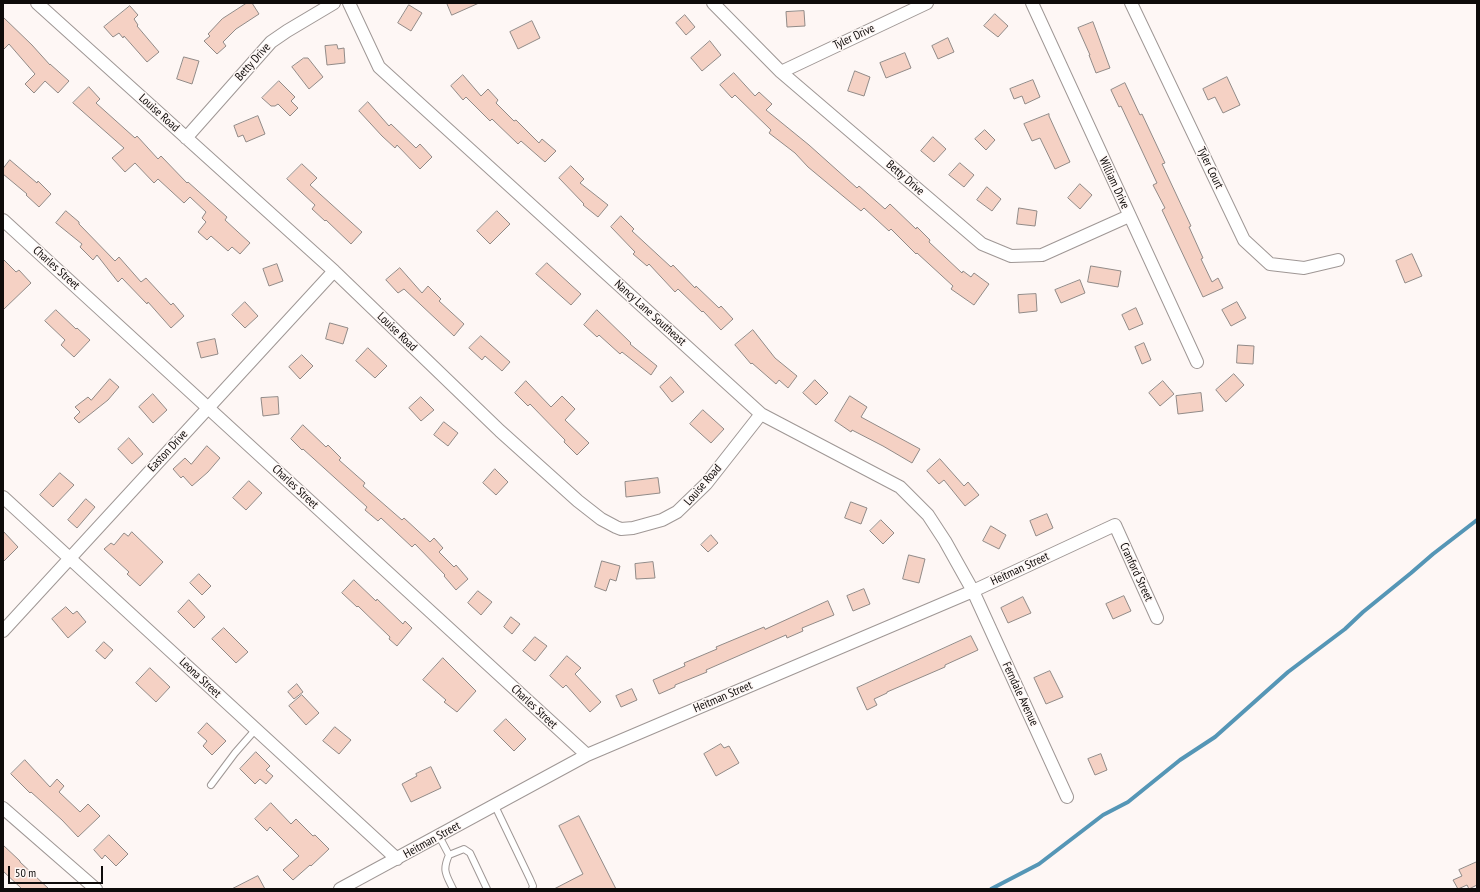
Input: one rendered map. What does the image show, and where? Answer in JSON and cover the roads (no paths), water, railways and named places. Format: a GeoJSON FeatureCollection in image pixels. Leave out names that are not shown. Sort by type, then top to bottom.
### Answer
{"type":"FeatureCollection","features":[{"type":"Feature","properties":{"kind":"street","name":"Louise Road"},"geometry":{"type":"LineString","coordinates":[[37,3],[334,271],[500,431],[578,501],[601,519],[621,529],[634,528],[662,520],[678,512],[706,484],[761,414]]}},
{"type":"Feature","properties":{"kind":"street","name":"Betty Drive"},"geometry":{"type":"LineString","coordinates":[[186,138],[271,42],[334,3]]}},
{"type":"Feature","properties":{"kind":"street","name":"Nancy Lane Southeast"},"geometry":{"type":"LineString","coordinates":[[350,3],[379,67],[761,414],[900,487],[928,515],[945,541],[973,591]]}},
{"type":"Feature","properties":{"kind":"street","name":"Betty Drive"},"geometry":{"type":"LineString","coordinates":[[713,3],[781,72],[982,244],[1011,256],[1042,255],[1129,216]]}},
{"type":"Feature","properties":{"kind":"street","name":"Tyler Drive"},"geometry":{"type":"LineString","coordinates":[[781,72],[927,3]]}},
{"type":"Feature","properties":{"kind":"street","name":"William Drive"},"geometry":{"type":"LineString","coordinates":[[1032,3],[1197,362]]}},
{"type":"Feature","properties":{"kind":"street","name":"Tyler Court"},"geometry":{"type":"LineString","coordinates":[[1130,3],[1244,240],[1270,264],[1304,268],[1338,260]]}},
{"type":"Feature","properties":{"kind":"street","name":"Charles Street"},"geometry":{"type":"LineString","coordinates":[[3,220],[587,755]]}},
{"type":"Feature","properties":{"kind":"street","name":"Easton Drive"},"geometry":{"type":"LineString","coordinates":[[3,631],[334,271]]}},
{"type":"Feature","properties":{"kind":"street","name":"Leona Street"},"geometry":{"type":"LineString","coordinates":[[3,497],[397,859]]}},
{"type":"Feature","properties":{"kind":"street","name":"Heitman Street"},"geometry":{"type":"LineString","coordinates":[[340,889],[587,755],[973,591],[1115,526]]}},
{"type":"Feature","properties":{"kind":"street","name":"Cranford Street"},"geometry":{"type":"LineString","coordinates":[[1115,526],[1158,618]]}},
{"type":"Feature","properties":{"kind":"street","name":"Ferndale Avenue"},"geometry":{"type":"LineString","coordinates":[[973,591],[1067,796]]}},
{"type":"Feature","properties":{"kind":"street"},"geometry":{"type":"LineString","coordinates":[[3,808],[96,889]]}},
{"type":"Feature","properties":{"kind":"lane"},"geometry":{"type":"LineString","coordinates":[[210,785],[256,729]]}},
{"type":"Feature","properties":{"kind":"lane"},"geometry":{"type":"LineString","coordinates":[[495,806],[530,879],[533,886],[532,889]]}},
{"type":"Feature","properties":{"kind":"lane"},"geometry":{"type":"LineString","coordinates":[[439,836],[449,856]]}},
{"type":"Feature","properties":{"kind":"lane"},"geometry":{"type":"LineString","coordinates":[[453,889],[444,865],[449,856],[464,849],[470,853],[487,889]]}},
{"type":"Feature","properties":{"kind":"waterway"},"geometry":{"type":"LineString","coordinates":[[991,889],[1039,864],[1103,815],[1128,802],[1180,760],[1215,737],[1288,672],[1345,629],[1363,612],[1433,554],[1477,520]]}}]}
